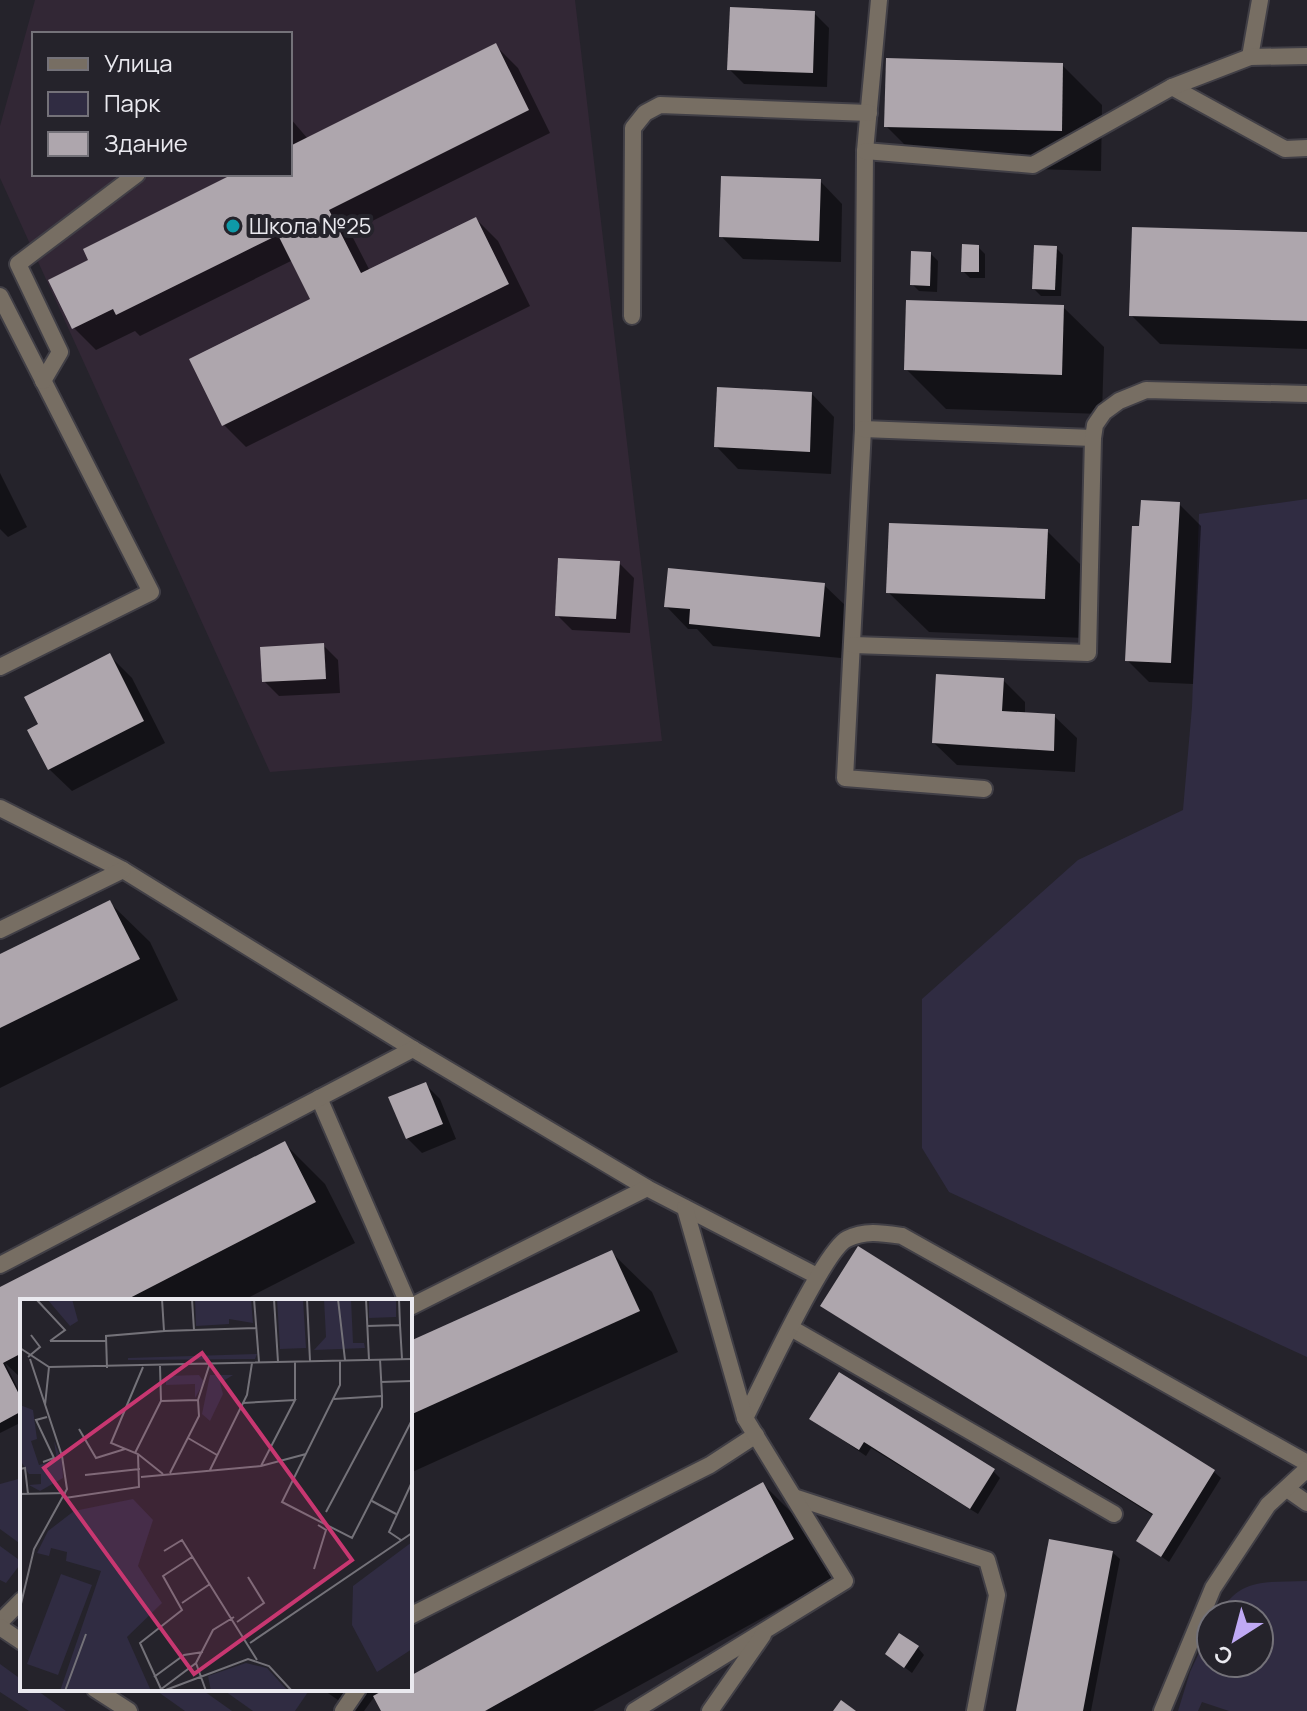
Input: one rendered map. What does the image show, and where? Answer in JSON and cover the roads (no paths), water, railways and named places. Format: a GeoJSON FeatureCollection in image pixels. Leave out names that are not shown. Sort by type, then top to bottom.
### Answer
{"type":"FeatureCollection","features":[{"type":"Feature","properties":{"kind":"street"},"geometry":{"type":"LineString","coordinates":[[879,0],[865,151],[863,429],[845,778],[984,789]]}},
{"type":"Feature","properties":{"kind":"street"},"geometry":{"type":"LineString","coordinates":[[1250,57],[1260,0]]}},
{"type":"Feature","properties":{"kind":"street"},"geometry":{"type":"LineString","coordinates":[[865,151],[1033,165],[1172,87],[1250,57],[1307,56]]}},
{"type":"Feature","properties":{"kind":"street"},"geometry":{"type":"LineString","coordinates":[[1172,87],[1285,149],[1307,148]]}},
{"type":"Feature","properties":{"kind":"street"},"geometry":{"type":"LineString","coordinates":[[632,316],[633,128],[645,113],[660,105],[869,113]]}},
{"type":"Feature","properties":{"kind":"street"},"geometry":{"type":"LineString","coordinates":[[43,381],[60,352],[18,264],[134,176]]}},
{"type":"Feature","properties":{"kind":"street"},"geometry":{"type":"LineString","coordinates":[[0,296],[151,592],[0,667]]}},
{"type":"Feature","properties":{"kind":"street"},"geometry":{"type":"LineString","coordinates":[[853,645],[1088,653],[1093,438],[1095,425],[1104,412],[1119,401],[1146,390],[1307,394]]}},
{"type":"Feature","properties":{"kind":"street"},"geometry":{"type":"LineString","coordinates":[[863,429],[1093,438]]}},
{"type":"Feature","properties":{"kind":"street"},"geometry":{"type":"LineString","coordinates":[[0,808],[123,870],[413,1049],[647,1188],[817,1276]]}},
{"type":"Feature","properties":{"kind":"street"},"geometry":{"type":"LineString","coordinates":[[0,930],[123,870]]}},
{"type":"Feature","properties":{"kind":"street"},"geometry":{"type":"LineString","coordinates":[[0,1265],[413,1049]]}},
{"type":"Feature","properties":{"kind":"street"},"geometry":{"type":"LineString","coordinates":[[319,1098],[406,1299]]}},
{"type":"Feature","properties":{"kind":"street"},"geometry":{"type":"LineString","coordinates":[[412,1306],[647,1188]]}},
{"type":"Feature","properties":{"kind":"street"},"geometry":{"type":"LineString","coordinates":[[634,1711],[845,1581],[745,1418],[685,1208]]}},
{"type":"Feature","properties":{"kind":"street"},"geometry":{"type":"LineString","coordinates":[[745,1418],[817,1276],[843,1240],[868,1232],[902,1236],[1307,1466],[1268,1505],[1213,1588],[1162,1711]]}},
{"type":"Feature","properties":{"kind":"street"},"geometry":{"type":"LineString","coordinates":[[791,1328],[1114,1514]]}},
{"type":"Feature","properties":{"kind":"street"},"geometry":{"type":"LineString","coordinates":[[412,1614],[710,1465],[756,1435]]}},
{"type":"Feature","properties":{"kind":"street"},"geometry":{"type":"LineString","coordinates":[[1287,1489],[1307,1503]]}},
{"type":"Feature","properties":{"kind":"street"},"geometry":{"type":"LineString","coordinates":[[794,1497],[987,1560],[997,1595],[975,1711]]}},
{"type":"Feature","properties":{"kind":"street"},"geometry":{"type":"LineString","coordinates":[[20,1602],[0,1625],[20,1640]]}},
{"type":"Feature","properties":{"kind":"street"},"geometry":{"type":"LineString","coordinates":[[710,1711],[766,1631]]}},
{"type":"Feature","properties":{"kind":"street"},"geometry":{"type":"LineString","coordinates":[[98,1691],[129,1711]]}},
{"type":"Feature","properties":{"kind":"street"},"geometry":{"type":"LineString","coordinates":[[343,1711],[357,1691]]}},
{"type":"Feature","properties":{"kind":"place","name":"Школа №25"},"geometry":{"type":"Point","coordinates":[233,226]}}]}
